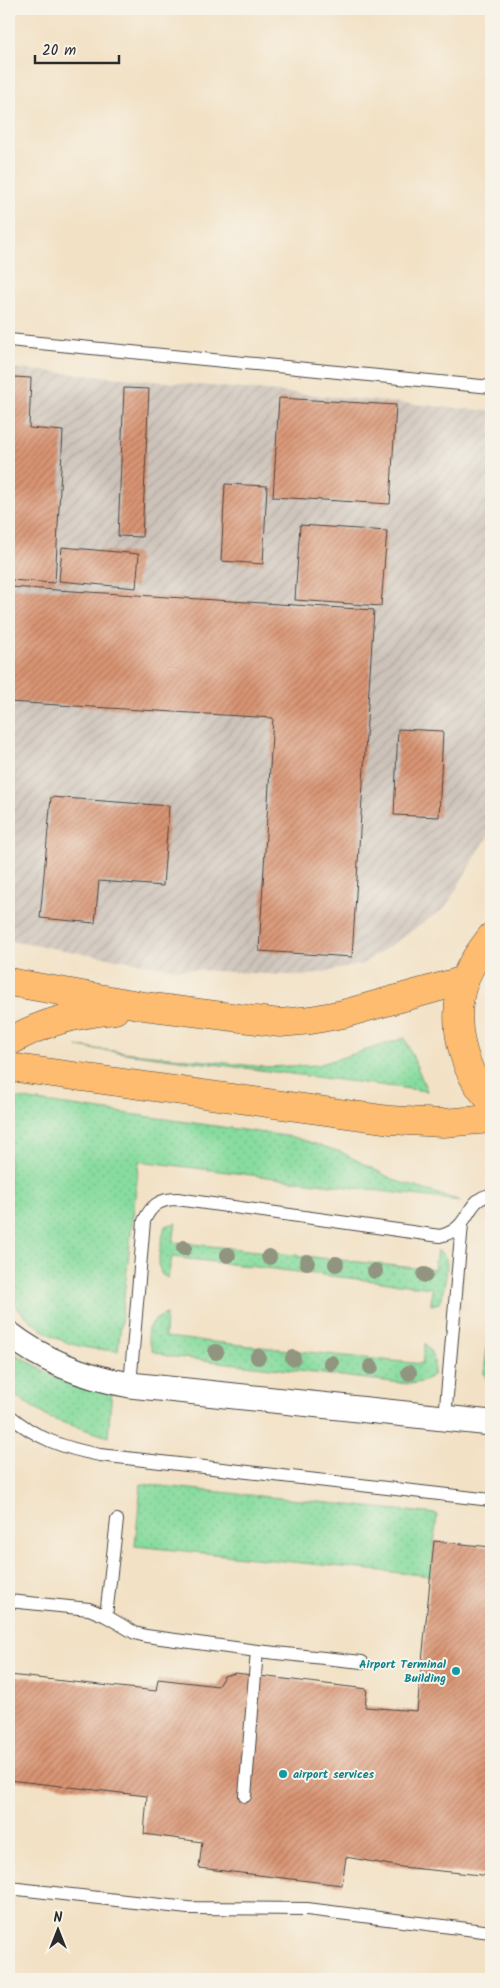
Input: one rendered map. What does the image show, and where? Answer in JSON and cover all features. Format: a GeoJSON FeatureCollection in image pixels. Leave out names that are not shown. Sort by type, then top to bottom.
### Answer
{"type":"FeatureCollection","features":[{"type":"Feature","properties":{"kind":"main road"},"geometry":{"type":"LineString","coordinates":[[491,937],[478,952],[464,980],[458,1010],[460,1041],[470,1071],[491,1100]]}},
{"type":"Feature","properties":{"kind":"main road"},"geometry":{"type":"LineString","coordinates":[[9,982],[144,1006],[272,1022],[312,1020],[343,1014],[464,980]]}},
{"type":"Feature","properties":{"kind":"main road"},"geometry":{"type":"LineString","coordinates":[[9,1042],[28,1030],[56,1020],[84,1013],[144,1006]]}},
{"type":"Feature","properties":{"kind":"main road"},"geometry":{"type":"LineString","coordinates":[[9,1067],[390,1120],[443,1123],[491,1119]]}},
{"type":"Feature","properties":{"kind":"street"},"geometry":{"type":"LineString","coordinates":[[9,1334],[26,1347],[76,1372],[102,1380],[130,1385],[491,1423]]}},
{"type":"Feature","properties":{"kind":"lane"},"geometry":{"type":"LineString","coordinates":[[9,340],[491,387]]}},
{"type":"Feature","properties":{"kind":"lane"},"geometry":{"type":"LineString","coordinates":[[130,1385],[144,1221],[148,1211],[156,1204],[166,1199],[177,1199],[440,1236],[456,1230],[476,1202],[481,1197],[491,1194]]}},
{"type":"Feature","properties":{"kind":"lane"},"geometry":{"type":"LineString","coordinates":[[444,1418],[462,1224]]}},
{"type":"Feature","properties":{"kind":"lane"},"geometry":{"type":"LineString","coordinates":[[9,1415],[47,1441],[100,1455],[491,1500]]}},
{"type":"Feature","properties":{"kind":"lane"},"geometry":{"type":"LineString","coordinates":[[106,1616],[116,1520]]}},
{"type":"Feature","properties":{"kind":"lane"},"geometry":{"type":"LineString","coordinates":[[9,1601],[89,1609],[106,1616],[129,1630],[146,1636],[257,1651],[362,1662]]}},
{"type":"Feature","properties":{"kind":"lane"},"geometry":{"type":"LineString","coordinates":[[245,1796],[257,1651]]}},
{"type":"Feature","properties":{"kind":"lane"},"geometry":{"type":"LineString","coordinates":[[9,1888],[188,1908],[307,1910],[491,1932]]}},
{"type":"Feature","properties":{"kind":"shaded area"},"geometry":{"type":"Polygon","coordinates":[[[9,368],[491,411],[491,831],[445,908],[363,964],[305,976],[177,969],[9,941],[9,368]]]}},
{"type":"Feature","properties":{"kind":"green space"},"geometry":{"type":"Polygon","coordinates":[[[405,1038],[427,1091],[77,1047],[264,1067],[318,1065],[405,1038]]]}},
{"type":"Feature","properties":{"kind":"green space"},"geometry":{"type":"Polygon","coordinates":[[[9,1097],[293,1137],[341,1152],[396,1181],[461,1201],[139,1161],[118,1351],[83,1347],[46,1332],[9,1300],[9,1097]]]}},
{"type":"Feature","properties":{"kind":"green space"},"geometry":{"type":"Polygon","coordinates":[[[176,1223],[173,1242],[434,1270],[437,1250],[444,1256],[447,1263],[442,1294],[439,1303],[431,1305],[432,1288],[172,1257],[168,1278],[162,1275],[160,1270],[160,1251],[165,1226],[176,1223]]]}},
{"type":"Feature","properties":{"kind":"green space"},"geometry":{"type":"Polygon","coordinates":[[[166,1314],[165,1337],[422,1364],[425,1343],[433,1358],[433,1375],[422,1382],[410,1384],[167,1356],[153,1351],[148,1338],[150,1325],[166,1314]]]}},
{"type":"Feature","properties":{"kind":"green space"},"geometry":{"type":"Polygon","coordinates":[[[491,1318],[491,1383],[488,1382],[484,1373],[491,1318]]]}},
{"type":"Feature","properties":{"kind":"green space"},"geometry":{"type":"Polygon","coordinates":[[[9,1350],[55,1377],[112,1390],[108,1437],[49,1418],[11,1393],[9,1390],[9,1350]]]}},
{"type":"Feature","properties":{"kind":"green space"},"geometry":{"type":"Polygon","coordinates":[[[141,1484],[437,1514],[431,1576],[135,1546],[141,1484]]]}},
{"type":"Feature","properties":{"kind":"building"},"geometry":{"type":"Polygon","coordinates":[[[14,377],[31,378],[29,428],[63,431],[55,583],[9,580],[9,466],[14,377]]]}},
{"type":"Feature","properties":{"kind":"building"},"geometry":{"type":"Polygon","coordinates":[[[124,388],[149,389],[142,537],[118,536],[124,388]]]}},
{"type":"Feature","properties":{"kind":"building"},"geometry":{"type":"Polygon","coordinates":[[[279,398],[396,405],[390,504],[273,497],[279,398]]]}},
{"type":"Feature","properties":{"kind":"building"},"geometry":{"type":"Polygon","coordinates":[[[225,484],[267,486],[263,564],[221,561],[225,484]]]}},
{"type":"Feature","properties":{"kind":"building"},"geometry":{"type":"Polygon","coordinates":[[[300,525],[387,531],[381,606],[295,600],[300,525]]]}},
{"type":"Feature","properties":{"kind":"building"},"geometry":{"type":"Polygon","coordinates":[[[62,547],[139,554],[136,588],[59,581],[62,547]]]}},
{"type":"Feature","properties":{"kind":"building"},"geometry":{"type":"Polygon","coordinates":[[[9,587],[374,610],[352,957],[259,951],[273,718],[9,702],[9,587]]]}},
{"type":"Feature","properties":{"kind":"building"},"geometry":{"type":"Polygon","coordinates":[[[398,729],[443,731],[439,817],[394,815],[398,729]]]}},
{"type":"Feature","properties":{"kind":"building"},"geometry":{"type":"Polygon","coordinates":[[[51,797],[169,806],[163,886],[99,881],[95,923],[40,918],[51,797]]]}},
{"type":"Feature","properties":{"kind":"building"},"geometry":{"type":"Polygon","coordinates":[[[434,1541],[491,1547],[491,1876],[401,1867],[346,1857],[342,1885],[199,1868],[202,1842],[144,1834],[147,1796],[9,1780],[9,1675],[156,1691],[158,1679],[218,1686],[224,1676],[235,1673],[367,1689],[365,1707],[417,1711],[434,1541]]]}},
{"type":"Feature","properties":{"kind":"place","name":"Airport Terminal Building"},"geometry":{"type":"Point","coordinates":[456,1671]}},
{"type":"Feature","properties":{"kind":"place","name":"airport services"},"geometry":{"type":"Point","coordinates":[283,1774]}}]}
